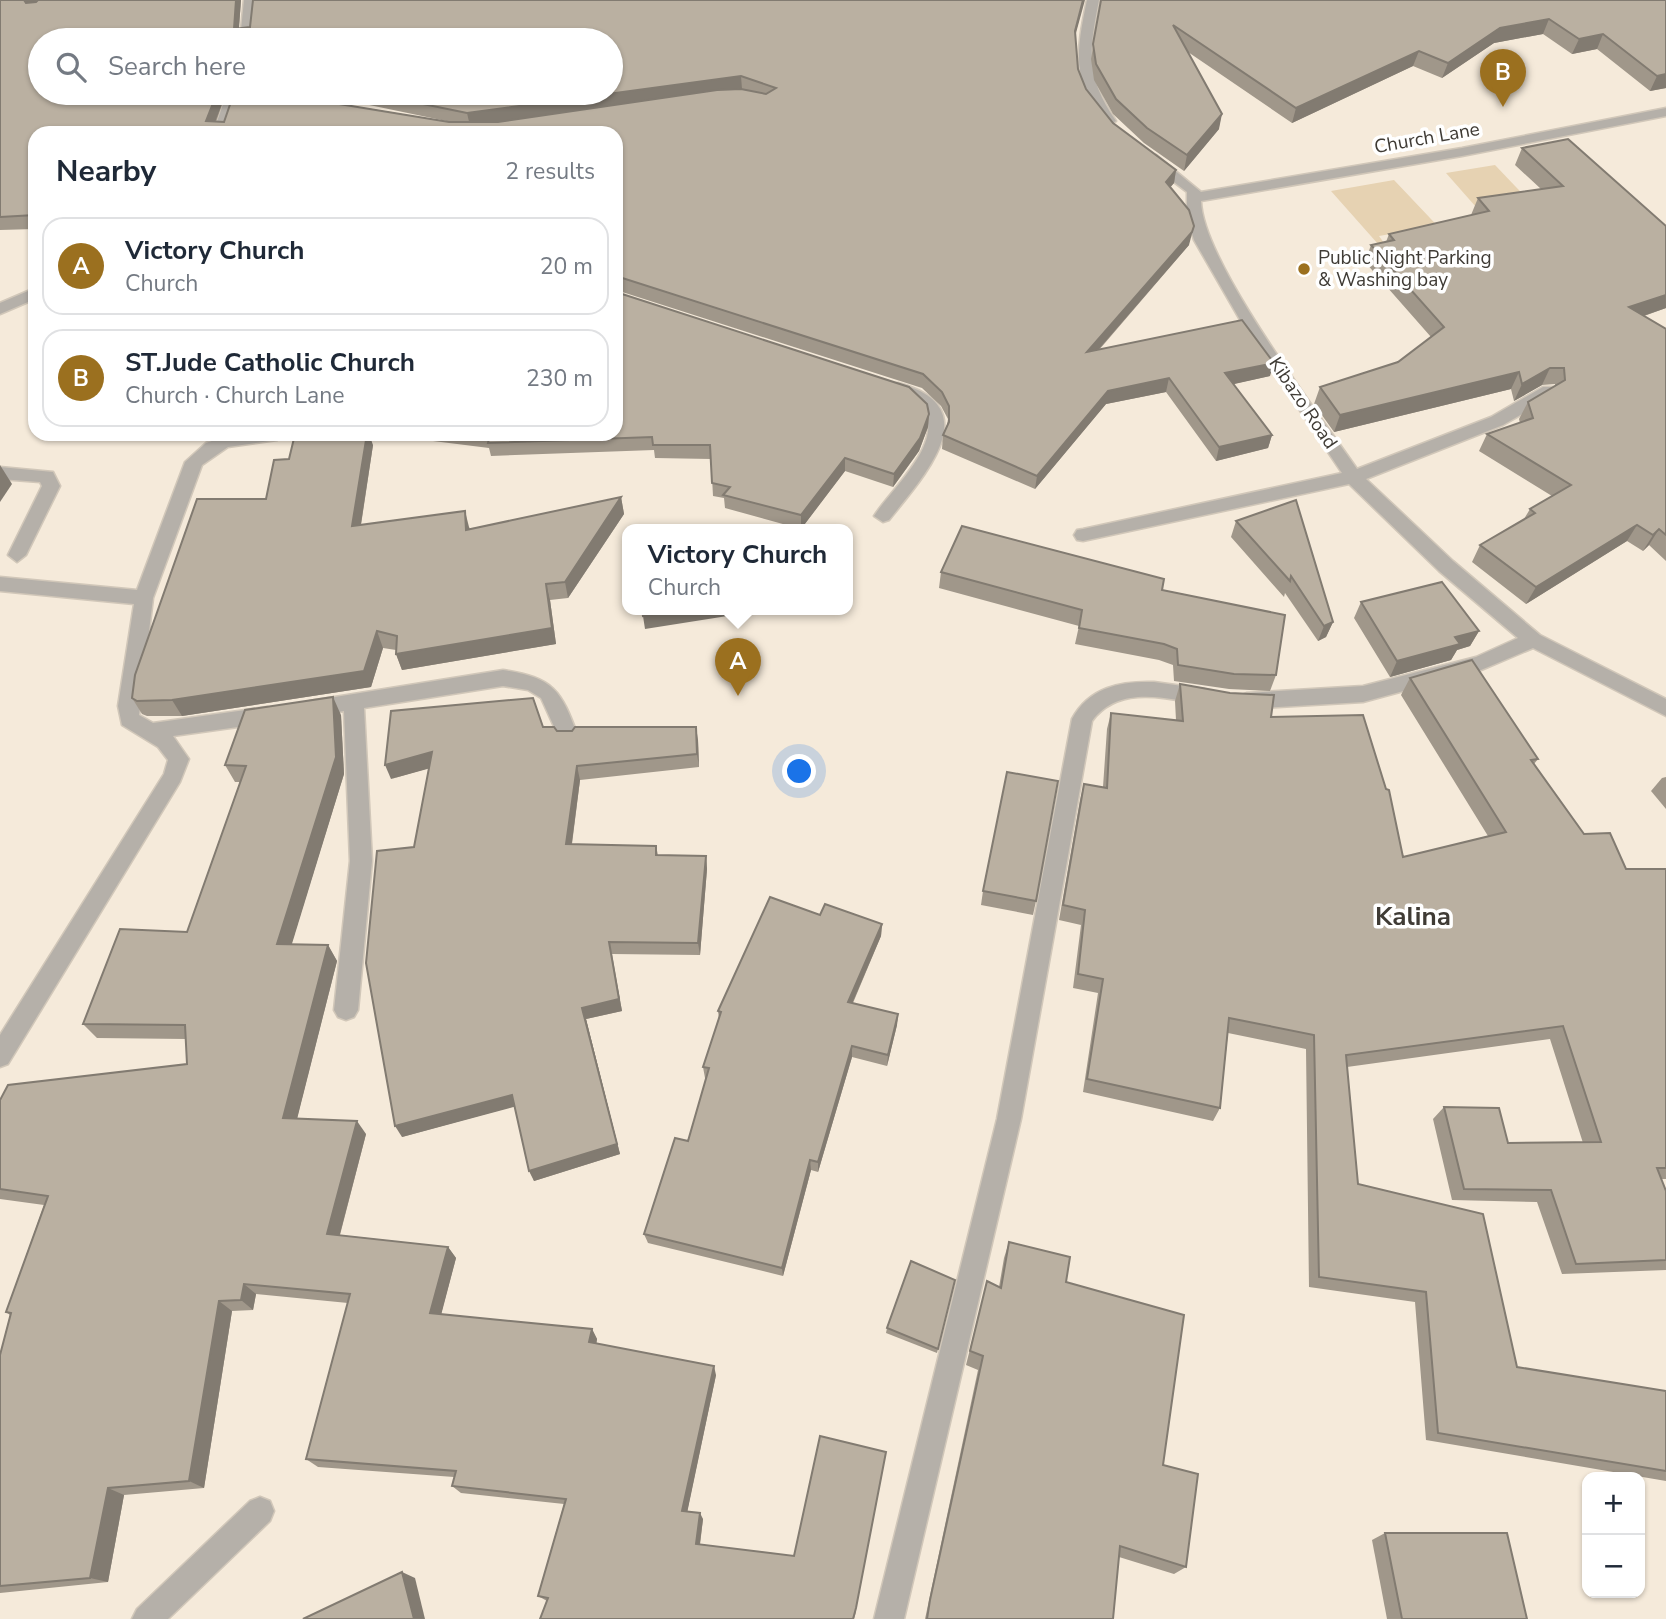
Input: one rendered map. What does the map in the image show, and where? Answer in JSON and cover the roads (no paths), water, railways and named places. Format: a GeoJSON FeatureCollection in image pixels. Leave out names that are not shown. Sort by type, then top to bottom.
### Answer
{"type":"FeatureCollection","features":[{"type":"Feature","properties":{"kind":"street"},"geometry":{"type":"LineString","coordinates":[[247,28],[250,0]]}},
{"type":"Feature","properties":{"kind":"street"},"geometry":{"type":"LineString","coordinates":[[1093,0],[1081,59],[1086,82],[1100,109],[1124,136]]}},
{"type":"Feature","properties":{"kind":"street"},"geometry":{"type":"LineString","coordinates":[[224,126],[234,105]]}},
{"type":"Feature","properties":{"kind":"street","name":"Church Lane"},"geometry":{"type":"LineString","coordinates":[[1193,198],[1462,152],[1666,112]]}},
{"type":"Feature","properties":{"kind":"street","name":"Kibazo Road"},"geometry":{"type":"LineString","coordinates":[[1142,152],[1190,184],[1194,217],[1209,252],[1255,332],[1353,477],[1446,566],[1533,640],[1666,708]]}},
{"type":"Feature","properties":{"kind":"street"},"geometry":{"type":"LineString","coordinates":[[0,309],[28,296]]}},
{"type":"Feature","properties":{"kind":"street"},"geometry":{"type":"LineString","coordinates":[[877,381],[915,394],[934,411],[939,421],[938,438],[883,516]]}},
{"type":"Feature","properties":{"kind":"street"},"geometry":{"type":"LineString","coordinates":[[1083,535],[1353,477],[1497,421],[1549,391]]}},
{"type":"Feature","properties":{"kind":"street"},"geometry":{"type":"LineString","coordinates":[[0,1056],[173,776],[179,759],[165,741],[129,719],[128,706],[144,598],[194,462],[204,451],[222,441]]}},
{"type":"Feature","properties":{"kind":"street"},"geometry":{"type":"LineString","coordinates":[[0,473],[47,477],[51,486],[17,555]]}},
{"type":"Feature","properties":{"kind":"street"},"geometry":{"type":"LineString","coordinates":[[0,584],[144,598]]}},
{"type":"Feature","properties":{"kind":"street"},"geometry":{"type":"LineString","coordinates":[[889,1619],[1009,1119],[1082,719],[1090,705],[1111,692],[1147,689],[1241,702],[1363,694],[1481,663],[1533,640]]}},
{"type":"Feature","properties":{"kind":"street"},"geometry":{"type":"LineString","coordinates":[[148,732],[354,703],[503,678],[535,682],[552,695],[568,736]]}},
{"type":"Feature","properties":{"kind":"street"},"geometry":{"type":"LineString","coordinates":[[346,1010],[361,861],[354,703]]}},
{"type":"Feature","properties":{"kind":"street"},"geometry":{"type":"LineString","coordinates":[[147,1619],[260,1511]]}},
{"type":"Feature","properties":{"kind":"place","name":"ST.Jude Catholic Church"},"geometry":{"type":"Point","coordinates":[1503,107]}},
{"type":"Feature","properties":{"kind":"place","name":"Public Night Parking & Washing bay"},"geometry":{"type":"Point","coordinates":[1304,269]}},
{"type":"Feature","properties":{"kind":"place","name":"Victory Church"},"geometry":{"type":"Point","coordinates":[738,696]}},
{"type":"Feature","properties":{"kind":"district","name":"Kalina"},"geometry":{"type":"Point","coordinates":[1413,916]}}]}
